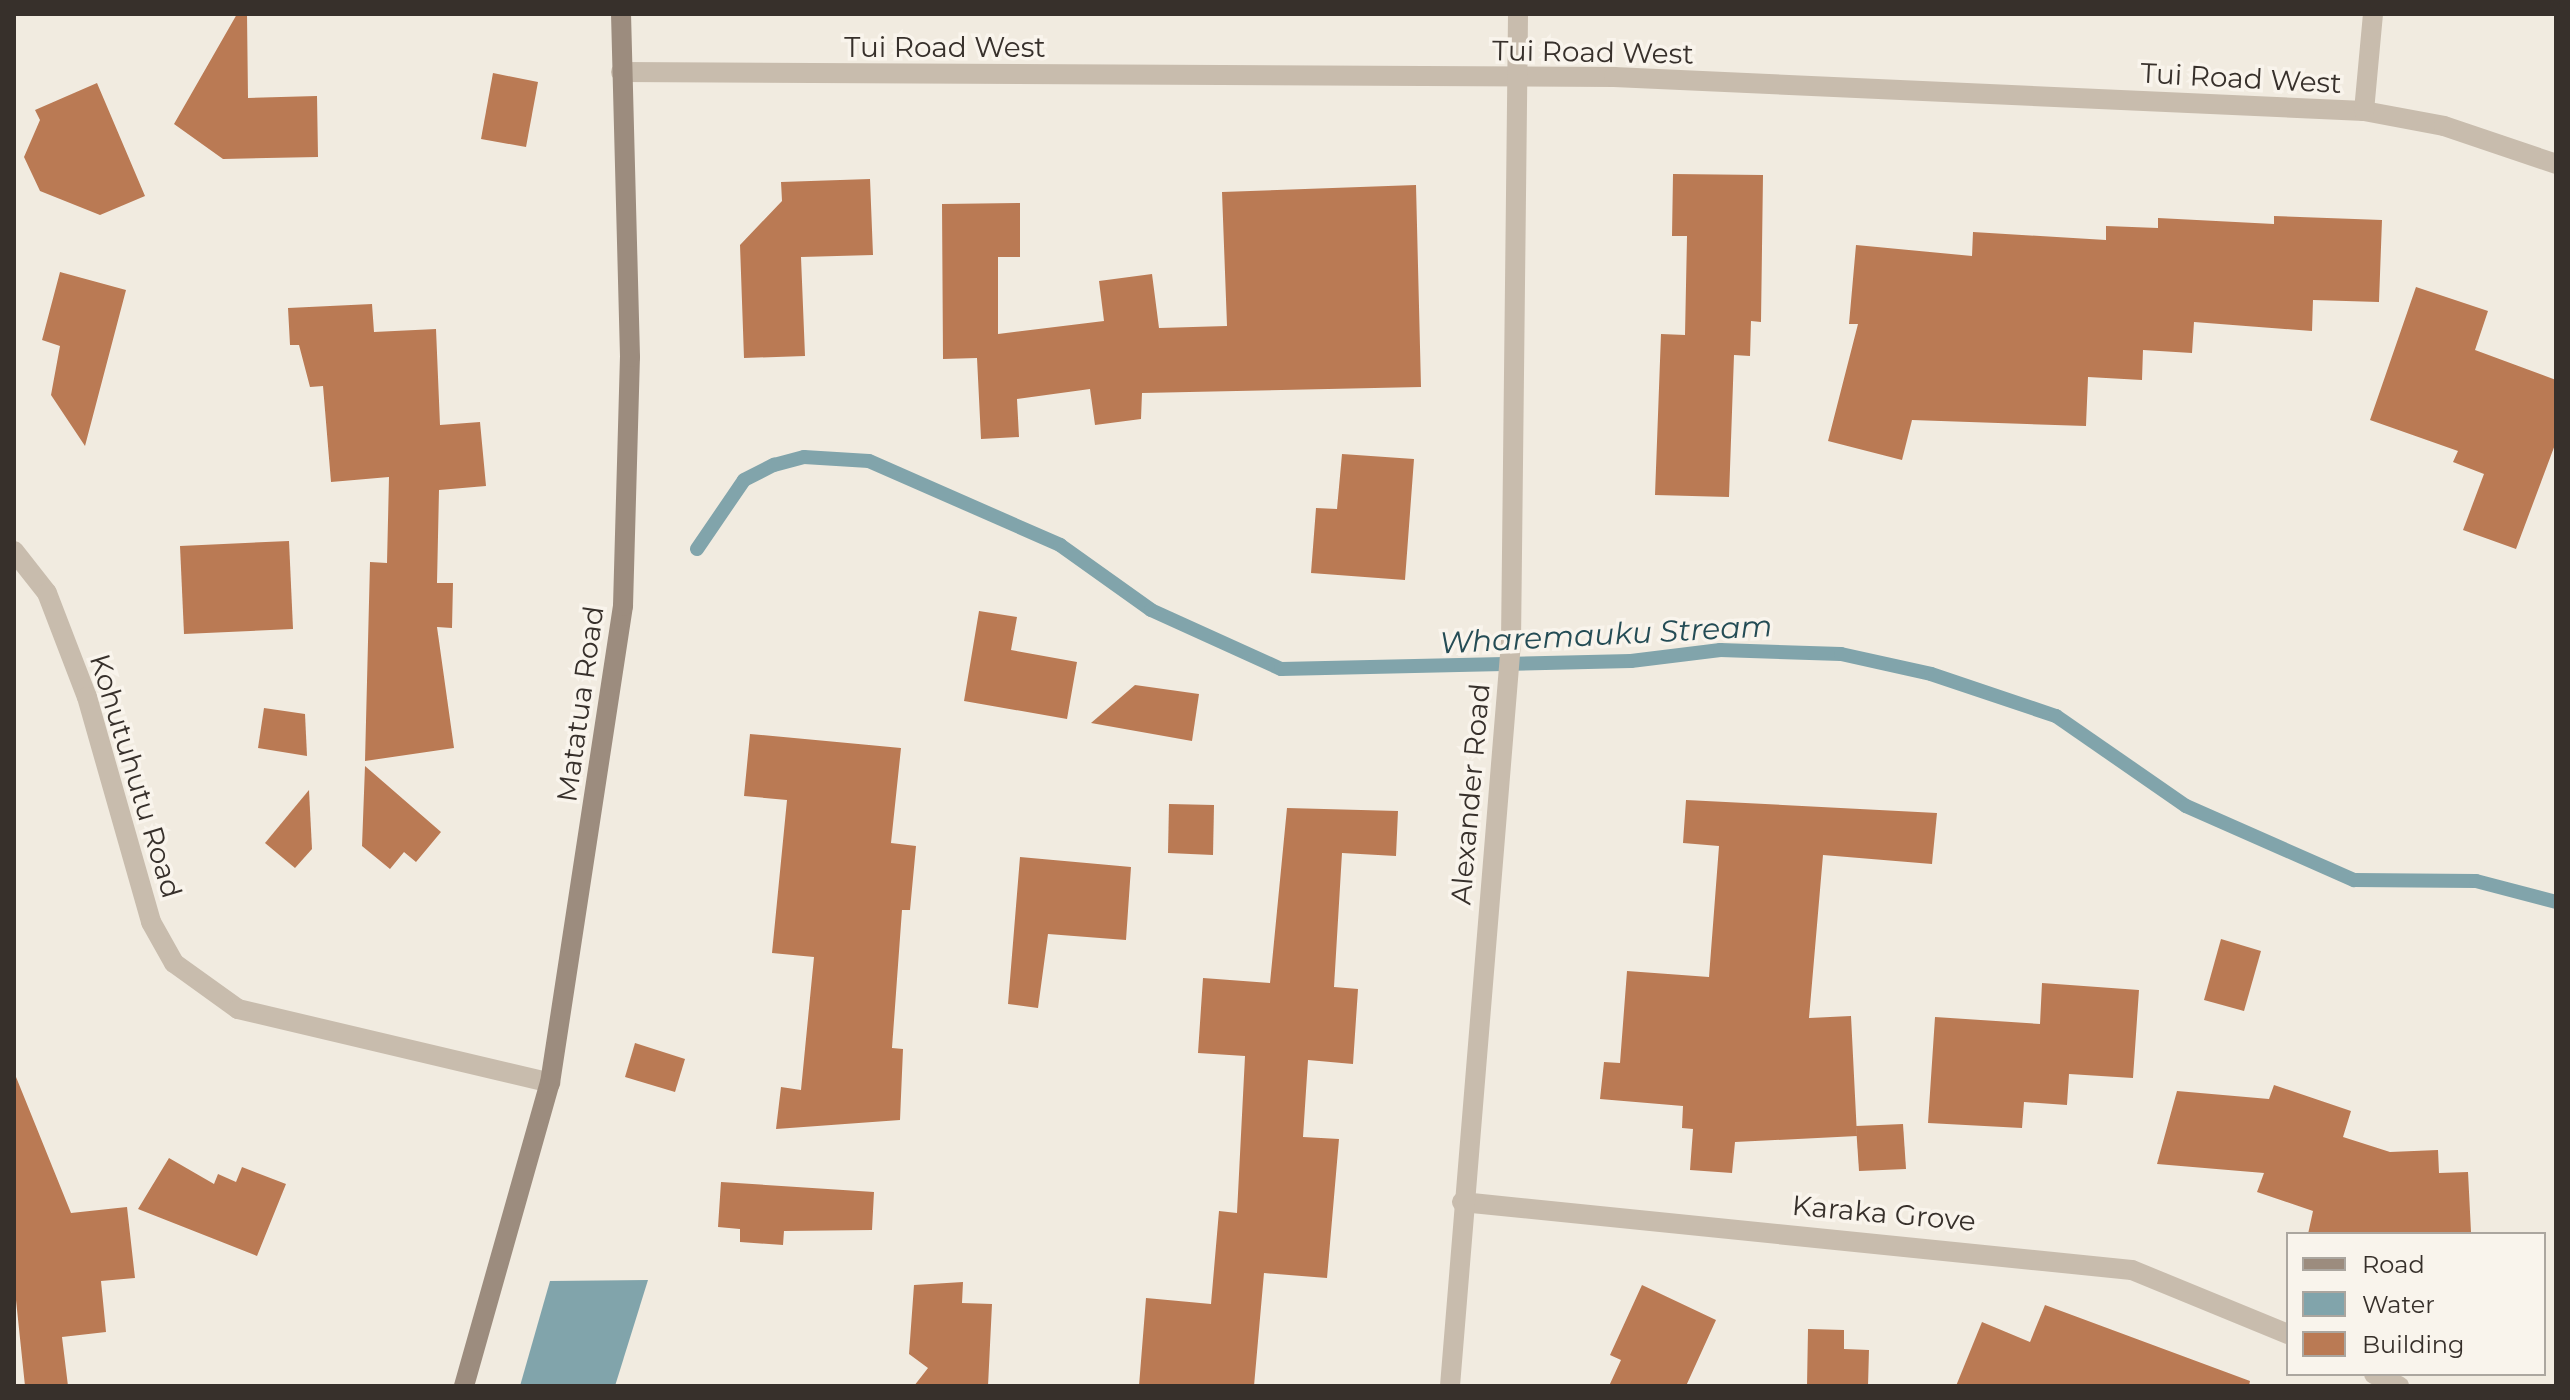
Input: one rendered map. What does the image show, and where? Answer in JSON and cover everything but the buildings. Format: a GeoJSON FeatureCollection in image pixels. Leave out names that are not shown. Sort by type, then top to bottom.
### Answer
{"type":"FeatureCollection","features":[{"type":"Feature","properties":{"kind":"main road","name":"Matatua Road"},"geometry":{"type":"LineString","coordinates":[[464,1386],[550,1083],[623,606],[630,357],[621,14]]}},
{"type":"Feature","properties":{"kind":"street","name":"Alexander Road"},"geometry":{"type":"LineString","coordinates":[[1450,1386],[1462,1202],[1511,642],[1518,14]]}},
{"type":"Feature","properties":{"kind":"street"},"geometry":{"type":"LineString","coordinates":[[2364,111],[2373,14]]}},
{"type":"Feature","properties":{"kind":"street","name":"Tui Road West"},"geometry":{"type":"LineString","coordinates":[[621,72],[1519,78],[2364,111],[2444,126],[2556,164]]}},
{"type":"Feature","properties":{"kind":"street","name":"Kohutuhutu Road"},"geometry":{"type":"LineString","coordinates":[[14,551],[47,593],[87,697],[151,922],[174,963],[238,1009],[550,1083]]}},
{"type":"Feature","properties":{"kind":"street","name":"Karaka Grove"},"geometry":{"type":"LineString","coordinates":[[1462,1202],[2132,1270],[2286,1333]]}},
{"type":"Feature","properties":{"kind":"street"},"geometry":{"type":"LineString","coordinates":[[2378,1376],[2399,1386]]}},
{"type":"Feature","properties":{"kind":"water"},"geometry":{"type":"Polygon","coordinates":[[[648,1280],[615,1386],[520,1386],[550,1281],[648,1280]]]}},
{"type":"Feature","properties":{"kind":"waterway","name":"Wharemauku Stream"},"geometry":{"type":"LineString","coordinates":[[697,549],[744,480],[774,465],[804,457],[869,461],[1060,545],[1151,610],[1281,669],[1631,661],[1720,650],[1841,654],[1931,674],[2056,716],[2186,806],[2354,880],[2476,881],[2556,902]]}}]}
